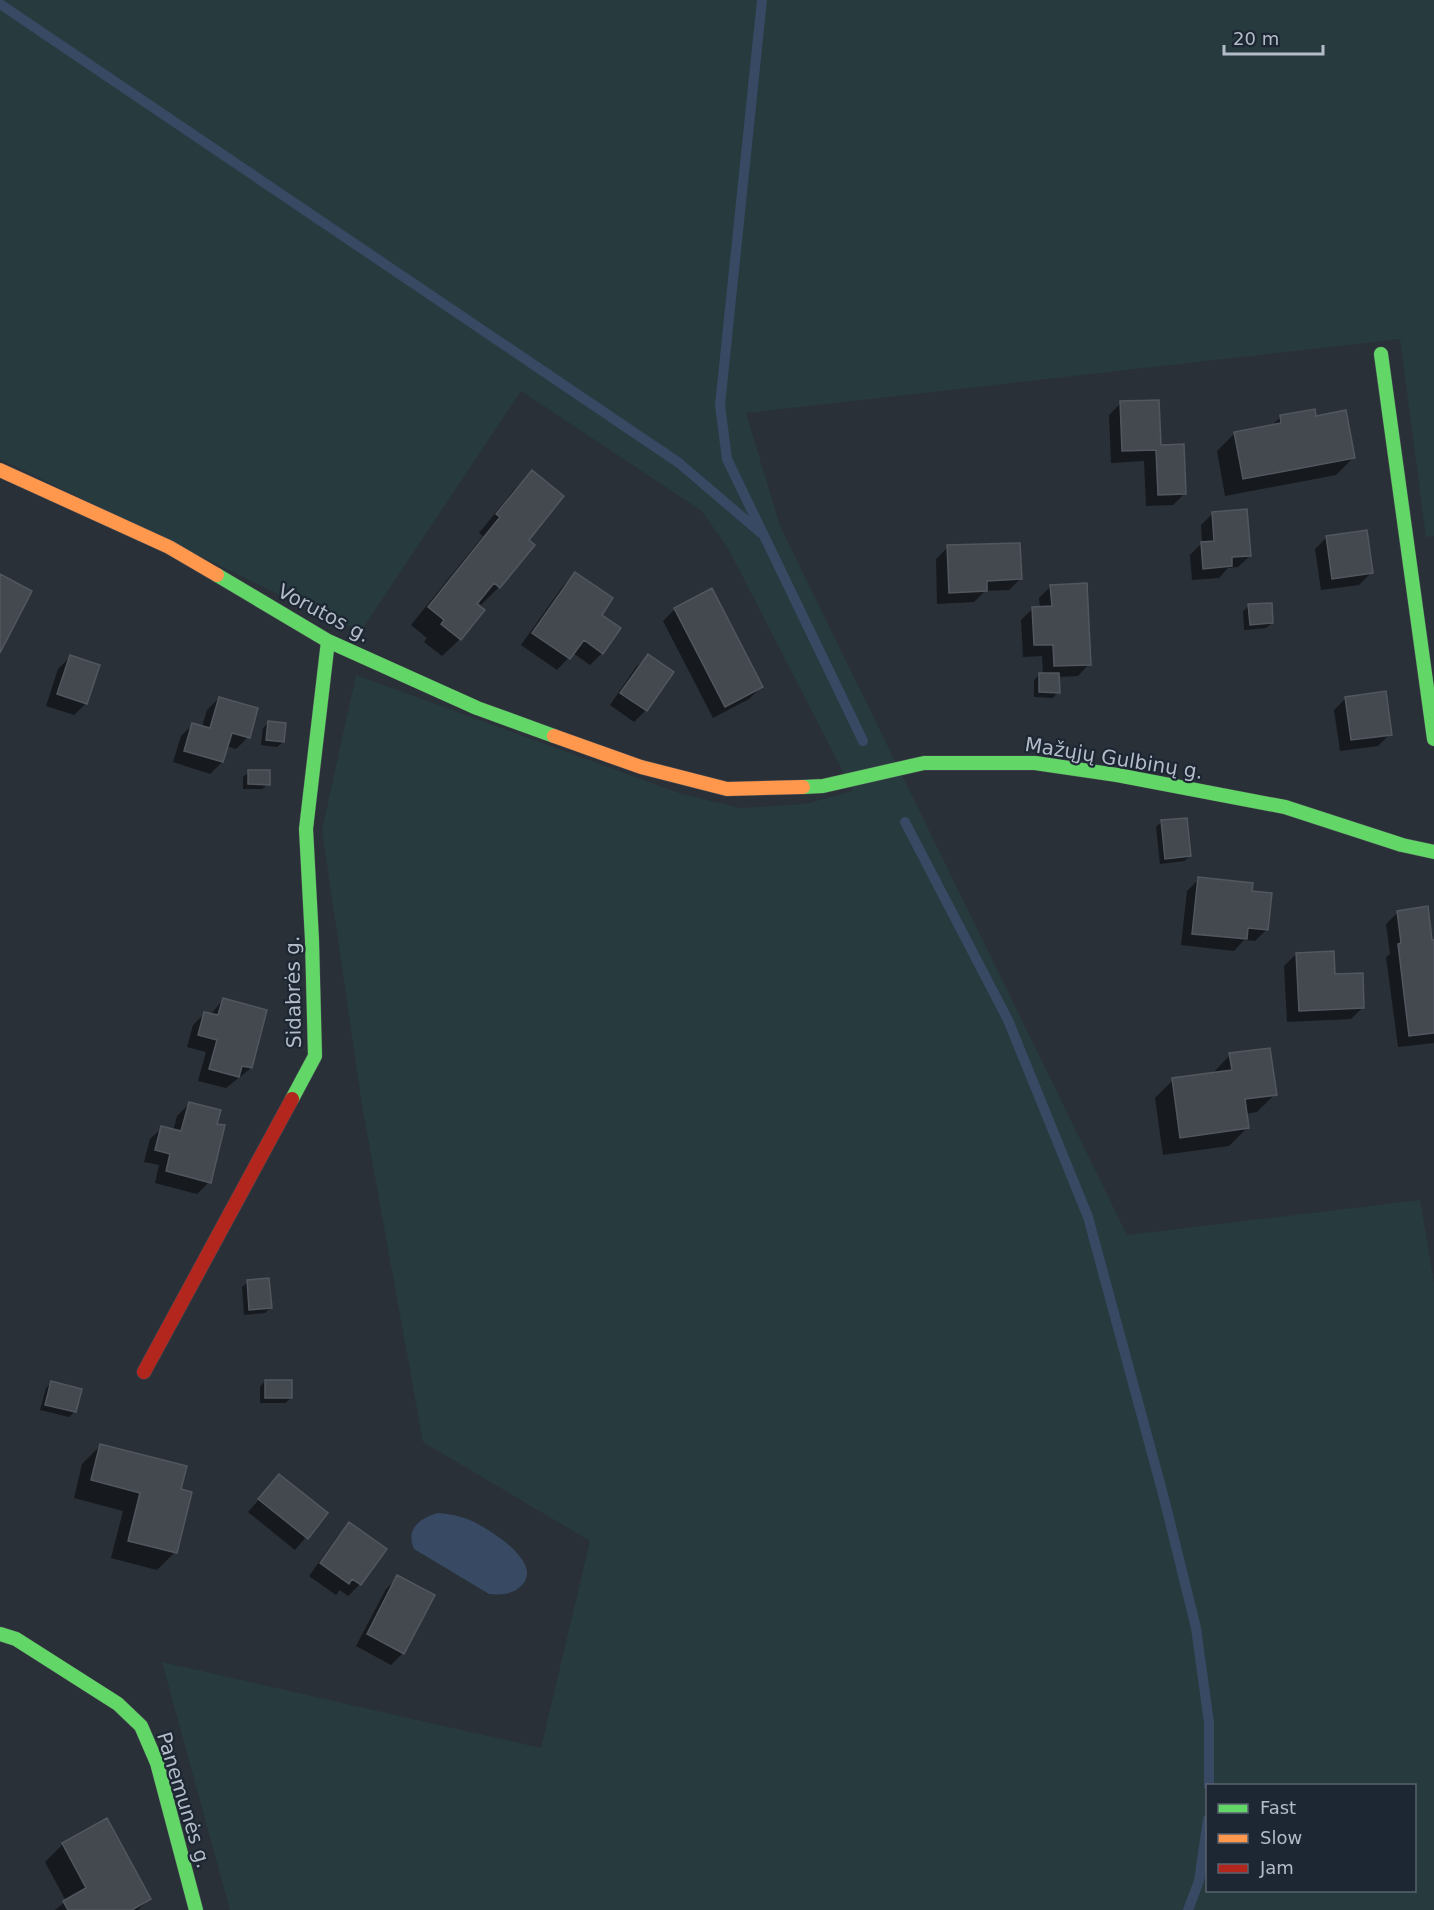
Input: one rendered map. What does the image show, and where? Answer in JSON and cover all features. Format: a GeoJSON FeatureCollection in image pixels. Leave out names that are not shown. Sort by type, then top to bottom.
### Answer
{"type":"FeatureCollection","features":[{"type":"Feature","properties":{"kind":"street"},"geometry":{"type":"LineString","coordinates":[[1381,354],[1434,739]]}},
{"type":"Feature","properties":{"kind":"street","name":"Vorutos g."},"geometry":{"type":"LineString","coordinates":[[0,470],[169,547],[328,641],[477,708],[641,767]]}},
{"type":"Feature","properties":{"kind":"street","name":"Sidabrės g."},"geometry":{"type":"LineString","coordinates":[[144,1372],[315,1056],[306,829],[328,641]]}},
{"type":"Feature","properties":{"kind":"street","name":"Mažųjų Gulbinų g."},"geometry":{"type":"LineString","coordinates":[[641,767],[727,789],[823,786],[924,763],[1035,763],[1117,775],[1285,807],[1402,845],[1434,852]]}},
{"type":"Feature","properties":{"kind":"street","name":"Panemunės g."},"geometry":{"type":"LineString","coordinates":[[0,1634],[16,1639],[118,1704],[141,1726],[157,1763],[196,1910]]}},
{"type":"Feature","properties":{"kind":"green space"},"geometry":{"type":"Polygon","coordinates":[[[0,0],[1434,0],[1434,536],[1426,537],[1400,339],[746,413],[780,526],[1127,1235],[1420,1200],[1434,1283],[1434,1910],[230,1910],[162,1662],[541,1748],[590,1541],[423,1442],[362,1105],[322,830],[356,675],[682,794],[740,808],[805,804],[853,791],[729,550],[702,511],[521,391],[361,631],[307,608],[0,459],[0,0]]]}},
{"type":"Feature","properties":{"kind":"water"},"geometry":{"type":"Polygon","coordinates":[[[438,1513],[469,1519],[504,1541],[521,1558],[526,1567],[527,1575],[523,1584],[508,1594],[489,1594],[414,1549],[411,1536],[416,1525],[425,1518],[438,1513]]]}},
{"type":"Feature","properties":{"kind":"building"},"geometry":{"type":"Polygon","coordinates":[[[1159,400],[1161,445],[1184,444],[1186,494],[1158,495],[1156,450],[1122,451],[1120,401],[1159,400]]]}},
{"type":"Feature","properties":{"kind":"building"},"geometry":{"type":"Polygon","coordinates":[[[1315,409],[1316,416],[1346,410],[1355,458],[1243,479],[1234,432],[1281,423],[1280,415],[1315,409]]]}},
{"type":"Feature","properties":{"kind":"building"},"geometry":{"type":"Polygon","coordinates":[[[532,470],[564,496],[529,540],[535,545],[500,588],[494,583],[477,604],[485,610],[461,640],[441,624],[444,620],[428,607],[500,517],[496,514],[532,470]]]}},
{"type":"Feature","properties":{"kind":"building"},"geometry":{"type":"Polygon","coordinates":[[[1247,509],[1251,556],[1232,557],[1232,566],[1203,569],[1201,542],[1214,541],[1212,512],[1247,509]]]}},
{"type":"Feature","properties":{"kind":"building"},"geometry":{"type":"Polygon","coordinates":[[[1367,530],[1373,573],[1332,579],[1326,536],[1367,530]]]}},
{"type":"Feature","properties":{"kind":"building"},"geometry":{"type":"Polygon","coordinates":[[[1020,543],[1022,579],[987,581],[987,591],[949,593],[947,545],[1020,543]]]}},
{"type":"Feature","properties":{"kind":"building"},"geometry":{"type":"Polygon","coordinates":[[[575,572],[613,598],[602,615],[621,628],[603,654],[584,640],[570,659],[532,633],[575,572]]]}},
{"type":"Feature","properties":{"kind":"building"},"geometry":{"type":"Polygon","coordinates":[[[0,574],[32,591],[0,653],[0,574]]]}},
{"type":"Feature","properties":{"kind":"building"},"geometry":{"type":"Polygon","coordinates":[[[1087,583],[1091,665],[1054,666],[1053,645],[1034,645],[1032,607],[1052,606],[1050,585],[1087,583]]]}},
{"type":"Feature","properties":{"kind":"building"},"geometry":{"type":"Polygon","coordinates":[[[712,588],[763,687],[725,707],[674,608],[712,588]]]}},
{"type":"Feature","properties":{"kind":"building"},"geometry":{"type":"Polygon","coordinates":[[[1272,603],[1273,623],[1250,625],[1248,604],[1272,603]]]}},
{"type":"Feature","properties":{"kind":"building"},"geometry":{"type":"Polygon","coordinates":[[[648,654],[674,672],[647,711],[620,693],[648,654]]]}},
{"type":"Feature","properties":{"kind":"building"},"geometry":{"type":"Polygon","coordinates":[[[70,655],[100,665],[87,704],[57,694],[70,655]]]}},
{"type":"Feature","properties":{"kind":"building"},"geometry":{"type":"Polygon","coordinates":[[[1039,673],[1059,673],[1060,693],[1039,692],[1039,673]]]}},
{"type":"Feature","properties":{"kind":"building"},"geometry":{"type":"Polygon","coordinates":[[[1386,691],[1392,735],[1351,740],[1345,697],[1386,691]]]}},
{"type":"Feature","properties":{"kind":"building"},"geometry":{"type":"Polygon","coordinates":[[[219,697],[258,708],[250,738],[232,733],[223,762],[184,751],[192,723],[210,728],[219,697]]]}},
{"type":"Feature","properties":{"kind":"building"},"geometry":{"type":"Polygon","coordinates":[[[268,721],[286,723],[284,742],[266,740],[268,721]]]}},
{"type":"Feature","properties":{"kind":"building"},"geometry":{"type":"Polygon","coordinates":[[[248,770],[270,770],[270,785],[248,784],[248,770]]]}},
{"type":"Feature","properties":{"kind":"building"},"geometry":{"type":"Polygon","coordinates":[[[1187,818],[1191,856],[1165,859],[1161,820],[1187,818]]]}},
{"type":"Feature","properties":{"kind":"building"},"geometry":{"type":"Polygon","coordinates":[[[1198,877],[1253,883],[1252,891],[1272,893],[1268,930],[1248,928],[1247,939],[1192,934],[1198,877]]]}},
{"type":"Feature","properties":{"kind":"building"},"geometry":{"type":"Polygon","coordinates":[[[1428,906],[1432,940],[1434,940],[1434,1033],[1409,1036],[1398,944],[1401,943],[1397,911],[1428,906]]]}},
{"type":"Feature","properties":{"kind":"building"},"geometry":{"type":"Polygon","coordinates":[[[1334,951],[1335,974],[1363,973],[1364,1008],[1299,1011],[1296,953],[1334,951]]]}},
{"type":"Feature","properties":{"kind":"building"},"geometry":{"type":"Polygon","coordinates":[[[223,998],[267,1010],[252,1068],[242,1066],[239,1077],[209,1069],[217,1040],[198,1035],[204,1012],[218,1015],[223,998]]]}},
{"type":"Feature","properties":{"kind":"building"},"geometry":{"type":"Polygon","coordinates":[[[1270,1048],[1277,1095],[1245,1099],[1249,1128],[1180,1138],[1172,1078],[1232,1070],[1229,1053],[1270,1048]]]}},
{"type":"Feature","properties":{"kind":"building"},"geometry":{"type":"Polygon","coordinates":[[[189,1102],[221,1110],[217,1124],[225,1125],[211,1183],[166,1171],[170,1154],[155,1150],[161,1126],[181,1131],[189,1102]]]}},
{"type":"Feature","properties":{"kind":"building"},"geometry":{"type":"Polygon","coordinates":[[[269,1278],[272,1308],[249,1310],[247,1280],[269,1278]]]}},
{"type":"Feature","properties":{"kind":"building"},"geometry":{"type":"Polygon","coordinates":[[[265,1380],[292,1380],[292,1398],[265,1398],[265,1380]]]}},
{"type":"Feature","properties":{"kind":"building"},"geometry":{"type":"Polygon","coordinates":[[[51,1381],[82,1389],[76,1412],[45,1405],[51,1381]]]}},
{"type":"Feature","properties":{"kind":"building"},"geometry":{"type":"Polygon","coordinates":[[[100,1444],[187,1466],[181,1489],[192,1492],[177,1553],[128,1541],[140,1493],[91,1480],[100,1444]]]}},
{"type":"Feature","properties":{"kind":"building"},"geometry":{"type":"Polygon","coordinates":[[[279,1474],[328,1513],[308,1539],[258,1499],[279,1474]]]}},
{"type":"Feature","properties":{"kind":"building"},"geometry":{"type":"Polygon","coordinates":[[[349,1522],[387,1549],[361,1585],[352,1579],[349,1584],[320,1563],[349,1522]]]}},
{"type":"Feature","properties":{"kind":"building"},"geometry":{"type":"Polygon","coordinates":[[[397,1575],[435,1595],[404,1654],[367,1634],[397,1575]]]}},
{"type":"Feature","properties":{"kind":"building"},"geometry":{"type":"Polygon","coordinates":[[[107,1818],[151,1899],[132,1910],[68,1910],[63,1901],[86,1888],[62,1843],[107,1818]]]}},
{"type":"Feature","properties":{"kind":"waterway"},"geometry":{"type":"LineString","coordinates":[[762,0],[720,405],[727,459],[863,741]]}},
{"type":"Feature","properties":{"kind":"waterway"},"geometry":{"type":"LineString","coordinates":[[0,4],[679,463],[761,533]]}},
{"type":"Feature","properties":{"kind":"waterway"},"geometry":{"type":"LineString","coordinates":[[905,822],[1008,1020],[1088,1217],[1164,1498],[1196,1628],[1209,1723],[1209,1784]]}},
{"type":"Feature","properties":{"kind":"waterway"},"geometry":{"type":"LineString","coordinates":[[1188,1910],[1199,1881],[1206,1833]]}},
{"type":"Feature","properties":{"kind":"traffic: fast"},"geometry":{"type":"LineString","coordinates":[[1381,354],[1434,739]]}},
{"type":"Feature","properties":{"kind":"traffic: fast"},"geometry":{"type":"LineString","coordinates":[[217,575],[328,641],[477,708],[554,736]]}},
{"type":"Feature","properties":{"kind":"traffic: fast"},"geometry":{"type":"LineString","coordinates":[[292,1099],[315,1056],[306,829],[328,641]]}},
{"type":"Feature","properties":{"kind":"traffic: fast"},"geometry":{"type":"LineString","coordinates":[[803,787],[823,786],[924,763],[1035,763],[1117,775],[1285,807],[1402,845],[1434,852]]}},
{"type":"Feature","properties":{"kind":"traffic: fast"},"geometry":{"type":"LineString","coordinates":[[0,1634],[16,1639],[118,1704],[141,1726],[157,1763],[196,1910]]}},
{"type":"Feature","properties":{"kind":"traffic: slow"},"geometry":{"type":"LineString","coordinates":[[0,470],[169,547],[217,575]]}},
{"type":"Feature","properties":{"kind":"traffic: slow"},"geometry":{"type":"LineString","coordinates":[[554,736],[641,767],[727,789],[803,787]]}},
{"type":"Feature","properties":{"kind":"traffic: jam"},"geometry":{"type":"LineString","coordinates":[[144,1372],[292,1099]]}}]}
